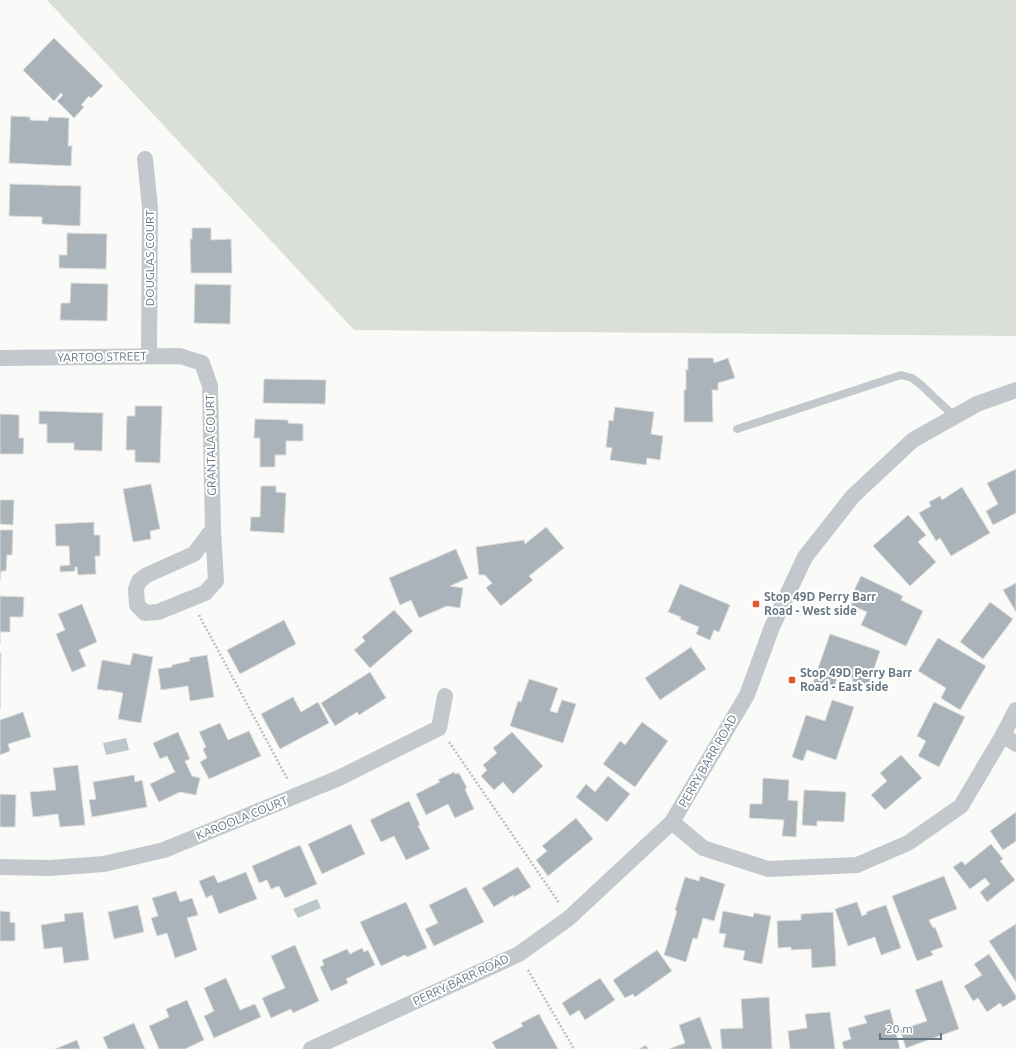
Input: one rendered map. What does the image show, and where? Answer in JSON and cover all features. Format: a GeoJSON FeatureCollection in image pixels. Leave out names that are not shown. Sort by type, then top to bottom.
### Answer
{"type":"FeatureCollection","features":[{"type":"Feature","properties":{"kind":"street","name":"DOUGLAS COURT"},"geometry":{"type":"LineString","coordinates":[[145,159],[150,207],[149,356]]}},
{"type":"Feature","properties":{"kind":"street","name":"YARTOO STREET"},"geometry":{"type":"LineString","coordinates":[[0,358],[180,356],[202,363]]}},
{"type":"Feature","properties":{"kind":"street","name":"GRANTALA COURT"},"geometry":{"type":"LineString","coordinates":[[202,363],[210,386],[213,529],[216,581],[205,594],[158,612],[145,613],[137,604],[136,589],[139,581],[147,575],[194,554],[213,529]]}},
{"type":"Feature","properties":{"kind":"street","name":"PERRY BARR ROAD"},"geometry":{"type":"LineString","coordinates":[[311,1049],[518,954],[569,918],[672,822],[746,695],[772,627],[805,557],[853,496],[913,440],[977,404],[1016,390]]}},
{"type":"Feature","properties":{"kind":"street"},"geometry":{"type":"LineString","coordinates":[[439,728],[445,696]]}},
{"type":"Feature","properties":{"kind":"street"},"geometry":{"type":"LineString","coordinates":[[672,822],[703,848],[768,869],[857,865],[908,843],[961,806],[1010,739],[1016,710]]}},
{"type":"Feature","properties":{"kind":"street","name":"KAROOLA COURT"},"geometry":{"type":"LineString","coordinates":[[0,867],[50,868],[104,864],[164,850],[339,778],[439,728]]}},
{"type":"Feature","properties":{"kind":"lane"},"geometry":{"type":"LineString","coordinates":[[737,429],[901,375],[912,378],[920,384],[955,417]]}},
{"type":"Feature","properties":{"kind":"path"},"geometry":{"type":"LineString","coordinates":[[190,600],[297,796]]}},
{"type":"Feature","properties":{"kind":"path"},"geometry":{"type":"LineString","coordinates":[[439,728],[569,918]]}},
{"type":"Feature","properties":{"kind":"path"},"geometry":{"type":"LineString","coordinates":[[518,954],[574,1049]]}},
{"type":"Feature","properties":{"kind":"shaded area"},"geometry":{"type":"Polygon","coordinates":[[[47,0],[1016,0],[1016,336],[354,330],[47,0]]]}},
{"type":"Feature","properties":{"kind":"shaded area"},"geometry":{"type":"Polygon","coordinates":[[[126,738],[129,750],[106,755],[103,743],[126,738]]]}},
{"type":"Feature","properties":{"kind":"shaded area"},"geometry":{"type":"Polygon","coordinates":[[[317,899],[321,908],[298,918],[293,909],[317,899]]]}},
{"type":"Feature","properties":{"kind":"building"},"geometry":{"type":"Polygon","coordinates":[[[54,38],[103,86],[91,98],[89,96],[81,105],[84,107],[74,118],[57,101],[63,95],[61,93],[54,101],[23,70],[54,38]]]}},
{"type":"Feature","properties":{"kind":"building"},"geometry":{"type":"Polygon","coordinates":[[[11,116],[30,117],[30,120],[48,121],[49,117],[69,118],[68,146],[72,146],[71,166],[9,163],[11,116]]]}},
{"type":"Feature","properties":{"kind":"building"},"geometry":{"type":"Polygon","coordinates":[[[10,184],[81,186],[80,226],[42,224],[42,217],[9,216],[10,184]]]}},
{"type":"Feature","properties":{"kind":"building"},"geometry":{"type":"Polygon","coordinates":[[[192,228],[211,228],[211,240],[231,239],[232,273],[191,273],[190,239],[192,239],[192,228]]]}},
{"type":"Feature","properties":{"kind":"building"},"geometry":{"type":"Polygon","coordinates":[[[67,233],[107,234],[106,269],[59,268],[59,255],[67,255],[67,233]]]}},
{"type":"Feature","properties":{"kind":"building"},"geometry":{"type":"Polygon","coordinates":[[[71,283],[108,284],[107,321],[60,320],[61,303],[70,303],[71,283]]]}},
{"type":"Feature","properties":{"kind":"building"},"geometry":{"type":"Polygon","coordinates":[[[195,284],[231,285],[230,324],[194,323],[195,284]]]}},
{"type":"Feature","properties":{"kind":"building"},"geometry":{"type":"Polygon","coordinates":[[[688,358],[713,358],[714,363],[728,358],[735,378],[718,383],[718,390],[712,390],[713,422],[684,422],[684,390],[686,390],[686,369],[688,370],[688,358]]]}},
{"type":"Feature","properties":{"kind":"building"},"geometry":{"type":"Polygon","coordinates":[[[264,379],[326,380],[325,404],[263,403],[264,379]]]}},
{"type":"Feature","properties":{"kind":"building"},"geometry":{"type":"Polygon","coordinates":[[[135,406],[162,406],[160,463],[135,462],[135,450],[126,450],[127,416],[135,416],[135,406]]]}},
{"type":"Feature","properties":{"kind":"building"},"geometry":{"type":"Polygon","coordinates":[[[615,407],[654,412],[651,434],[663,436],[660,460],[647,458],[646,465],[610,460],[612,448],[606,447],[609,420],[613,421],[615,407]]]}},
{"type":"Feature","properties":{"kind":"building"},"geometry":{"type":"Polygon","coordinates":[[[39,411],[103,413],[102,451],[74,450],[74,443],[47,443],[47,424],[39,424],[39,411]]]}},
{"type":"Feature","properties":{"kind":"building"},"geometry":{"type":"Polygon","coordinates":[[[0,414],[19,415],[19,438],[24,438],[23,454],[0,454],[0,414]]]}},
{"type":"Feature","properties":{"kind":"building"},"geometry":{"type":"Polygon","coordinates":[[[255,419],[288,420],[288,423],[303,424],[303,441],[286,441],[286,455],[275,455],[275,467],[260,467],[260,438],[254,438],[255,419]]]}},
{"type":"Feature","properties":{"kind":"building"},"geometry":{"type":"Polygon","coordinates":[[[1016,469],[1016,513],[993,525],[986,511],[998,504],[987,483],[1016,469]]]}},
{"type":"Feature","properties":{"kind":"building"},"geometry":{"type":"Polygon","coordinates":[[[151,484],[160,529],[150,531],[151,539],[133,542],[123,489],[151,484]]]}},
{"type":"Feature","properties":{"kind":"building"},"geometry":{"type":"Polygon","coordinates":[[[261,486],[276,486],[276,492],[286,493],[284,533],[250,531],[251,517],[260,517],[261,486]]]}},
{"type":"Feature","properties":{"kind":"building"},"geometry":{"type":"Polygon","coordinates":[[[962,487],[990,533],[951,556],[940,538],[936,541],[919,513],[931,506],[929,502],[940,496],[942,500],[962,487]]]}},
{"type":"Feature","properties":{"kind":"building"},"geometry":{"type":"Polygon","coordinates":[[[0,500],[14,500],[13,525],[0,524],[0,500]]]}},
{"type":"Feature","properties":{"kind":"building"},"geometry":{"type":"Polygon","coordinates":[[[908,515],[926,535],[918,542],[936,562],[910,586],[873,546],[908,515]]]}},
{"type":"Feature","properties":{"kind":"building"},"geometry":{"type":"Polygon","coordinates":[[[94,522],[94,535],[100,535],[100,556],[95,556],[96,574],[78,575],[77,567],[75,567],[75,571],[60,572],[60,566],[70,565],[69,546],[56,546],[55,524],[94,522]]]}},
{"type":"Feature","properties":{"kind":"building"},"geometry":{"type":"Polygon","coordinates":[[[546,527],[564,548],[529,576],[533,580],[501,606],[486,588],[492,583],[485,575],[479,575],[476,547],[524,540],[525,544],[546,527]]]}},
{"type":"Feature","properties":{"kind":"building"},"geometry":{"type":"Polygon","coordinates":[[[0,530],[13,530],[12,555],[7,555],[6,571],[1,571],[0,580],[0,530]]]}},
{"type":"Feature","properties":{"kind":"building"},"geometry":{"type":"Polygon","coordinates":[[[456,549],[468,578],[450,586],[463,588],[460,608],[447,606],[419,618],[411,600],[400,605],[389,578],[456,549]]]}},
{"type":"Feature","properties":{"kind":"building"},"geometry":{"type":"Polygon","coordinates":[[[861,576],[903,596],[901,600],[923,611],[906,646],[861,625],[867,612],[851,605],[854,598],[851,597],[861,576]]]}},
{"type":"Feature","properties":{"kind":"building"},"geometry":{"type":"Polygon","coordinates":[[[1016,583],[1016,612],[1003,590],[1016,583]]]}},
{"type":"Feature","properties":{"kind":"building"},"geometry":{"type":"Polygon","coordinates":[[[680,584],[730,605],[719,632],[714,630],[710,640],[696,634],[699,627],[668,612],[680,584]]]}},
{"type":"Feature","properties":{"kind":"building"},"geometry":{"type":"Polygon","coordinates":[[[0,596],[24,597],[23,617],[10,617],[10,632],[0,632],[0,596]]]}},
{"type":"Feature","properties":{"kind":"building"},"geometry":{"type":"Polygon","coordinates":[[[990,602],[1013,619],[983,659],[960,642],[990,602]]]}},
{"type":"Feature","properties":{"kind":"building"},"geometry":{"type":"Polygon","coordinates":[[[82,604],[97,642],[79,650],[86,666],[72,672],[56,634],[65,630],[58,614],[82,604]]]}},
{"type":"Feature","properties":{"kind":"building"},"geometry":{"type":"Polygon","coordinates":[[[394,610],[413,631],[370,668],[354,650],[365,641],[362,637],[394,610]]]}},
{"type":"Feature","properties":{"kind":"building"},"geometry":{"type":"Polygon","coordinates":[[[284,620],[296,644],[240,674],[227,650],[284,620]]]}},
{"type":"Feature","properties":{"kind":"building"},"geometry":{"type":"Polygon","coordinates":[[[830,634],[880,651],[868,687],[852,681],[853,678],[839,673],[833,690],[813,683],[830,634]]]}},
{"type":"Feature","properties":{"kind":"building"},"geometry":{"type":"Polygon","coordinates":[[[938,638],[986,666],[960,710],[941,698],[946,688],[918,671],[938,638]]]}},
{"type":"Feature","properties":{"kind":"building"},"geometry":{"type":"Polygon","coordinates":[[[691,647],[706,669],[660,700],[645,678],[691,647]]]}},
{"type":"Feature","properties":{"kind":"building"},"geometry":{"type":"Polygon","coordinates":[[[0,653],[1,653],[0,709],[0,653]]]}},
{"type":"Feature","properties":{"kind":"building"},"geometry":{"type":"Polygon","coordinates":[[[133,653],[153,657],[141,723],[118,719],[123,693],[97,689],[102,660],[130,665],[133,653]]]}},
{"type":"Feature","properties":{"kind":"building"},"geometry":{"type":"Polygon","coordinates":[[[207,655],[214,697],[190,701],[188,686],[161,690],[158,669],[172,667],[172,665],[190,661],[189,658],[207,655]]]}},
{"type":"Feature","properties":{"kind":"building"},"geometry":{"type":"Polygon","coordinates":[[[370,672],[386,698],[359,715],[357,712],[335,726],[321,703],[370,672]]]}},
{"type":"Feature","properties":{"kind":"building"},"geometry":{"type":"Polygon","coordinates":[[[529,679],[558,688],[550,711],[557,713],[562,700],[576,704],[563,743],[510,726],[518,701],[521,702],[529,679]]]}},
{"type":"Feature","properties":{"kind":"building"},"geometry":{"type":"Polygon","coordinates":[[[293,697],[301,712],[318,702],[329,723],[280,749],[261,714],[293,697]]]}},
{"type":"Feature","properties":{"kind":"building"},"geometry":{"type":"Polygon","coordinates":[[[832,700],[854,707],[836,760],[807,750],[803,761],[792,757],[806,715],[825,721],[832,700]]]}},
{"type":"Feature","properties":{"kind":"building"},"geometry":{"type":"Polygon","coordinates":[[[934,702],[965,717],[939,767],[918,756],[926,741],[917,736],[934,702]]]}},
{"type":"Feature","properties":{"kind":"building"},"geometry":{"type":"Polygon","coordinates":[[[23,712],[31,737],[8,744],[10,751],[0,755],[0,720],[23,712]]]}},
{"type":"Feature","properties":{"kind":"building"},"geometry":{"type":"Polygon","coordinates":[[[642,722],[668,741],[635,787],[603,764],[620,741],[625,745],[642,722]]]}},
{"type":"Feature","properties":{"kind":"building"},"geometry":{"type":"Polygon","coordinates":[[[220,723],[228,740],[249,731],[261,756],[209,779],[200,762],[207,758],[203,749],[206,747],[199,732],[220,723]]]}},
{"type":"Feature","properties":{"kind":"building"},"geometry":{"type":"Polygon","coordinates":[[[178,732],[190,759],[185,761],[192,776],[200,778],[196,795],[180,792],[159,802],[150,784],[175,772],[167,756],[160,759],[153,743],[178,732]]]}},
{"type":"Feature","properties":{"kind":"building"},"geometry":{"type":"Polygon","coordinates":[[[512,732],[543,766],[513,794],[503,782],[494,790],[481,776],[487,770],[483,765],[497,753],[493,748],[512,732]]]}},
{"type":"Feature","properties":{"kind":"building"},"geometry":{"type":"Polygon","coordinates":[[[901,755],[922,778],[885,810],[871,795],[887,781],[880,773],[901,755]]]}},
{"type":"Feature","properties":{"kind":"building"},"geometry":{"type":"Polygon","coordinates":[[[78,765],[85,825],[60,827],[58,814],[33,817],[30,792],[56,790],[53,768],[78,765]]]}},
{"type":"Feature","properties":{"kind":"building"},"geometry":{"type":"Polygon","coordinates":[[[454,772],[455,774],[459,773],[467,788],[465,789],[474,809],[455,818],[448,804],[426,815],[416,794],[440,782],[438,780],[454,772]]]}},
{"type":"Feature","properties":{"kind":"building"},"geometry":{"type":"Polygon","coordinates":[[[134,775],[135,782],[142,780],[147,807],[92,817],[89,800],[96,799],[93,782],[134,775]]]}},
{"type":"Feature","properties":{"kind":"building"},"geometry":{"type":"Polygon","coordinates":[[[608,776],[630,794],[607,822],[576,797],[586,784],[595,792],[608,776]]]}},
{"type":"Feature","properties":{"kind":"building"},"geometry":{"type":"Polygon","coordinates":[[[763,778],[789,780],[788,800],[798,801],[796,837],[782,836],[784,820],[749,818],[750,804],[762,804],[763,778]]]}},
{"type":"Feature","properties":{"kind":"building"},"geometry":{"type":"Polygon","coordinates":[[[804,790],[846,792],[844,822],[817,821],[817,826],[802,825],[804,790]]]}},
{"type":"Feature","properties":{"kind":"building"},"geometry":{"type":"Polygon","coordinates":[[[0,794],[16,795],[15,827],[0,827],[0,794]]]}},
{"type":"Feature","properties":{"kind":"building"},"geometry":{"type":"Polygon","coordinates":[[[409,801],[420,825],[418,826],[430,849],[406,860],[394,836],[381,842],[370,820],[409,801]]]}},
{"type":"Feature","properties":{"kind":"building"},"geometry":{"type":"Polygon","coordinates":[[[1016,812],[1016,841],[1003,850],[990,831],[1016,812]]]}},
{"type":"Feature","properties":{"kind":"building"},"geometry":{"type":"Polygon","coordinates":[[[576,818],[593,839],[548,876],[536,860],[547,851],[542,846],[576,818]]]}},
{"type":"Feature","properties":{"kind":"building"},"geometry":{"type":"Polygon","coordinates":[[[351,824],[365,854],[322,874],[308,844],[351,824]]]}},
{"type":"Feature","properties":{"kind":"building"},"geometry":{"type":"Polygon","coordinates":[[[991,844],[1003,859],[1000,861],[1015,880],[987,902],[980,892],[990,884],[985,878],[970,889],[953,867],[962,861],[965,865],[991,844]]]}},
{"type":"Feature","properties":{"kind":"building"},"geometry":{"type":"Polygon","coordinates":[[[300,845],[317,884],[285,898],[279,886],[271,889],[267,880],[259,883],[252,866],[300,845]]]}},
{"type":"Feature","properties":{"kind":"building"},"geometry":{"type":"Polygon","coordinates":[[[518,867],[531,887],[514,897],[513,895],[494,907],[482,888],[518,867]]]}},
{"type":"Feature","properties":{"kind":"building"},"geometry":{"type":"Polygon","coordinates":[[[246,872],[257,899],[219,914],[212,895],[206,898],[199,881],[214,875],[218,883],[246,872]]]}},
{"type":"Feature","properties":{"kind":"building"},"geometry":{"type":"Polygon","coordinates":[[[700,876],[725,884],[714,921],[703,918],[697,939],[693,938],[686,962],[664,955],[685,877],[699,881],[700,876]]]}},
{"type":"Feature","properties":{"kind":"building"},"geometry":{"type":"Polygon","coordinates":[[[944,876],[957,909],[929,920],[933,928],[935,927],[943,947],[931,951],[933,955],[917,961],[892,896],[944,876]]]}},
{"type":"Feature","properties":{"kind":"building"},"geometry":{"type":"Polygon","coordinates":[[[466,887],[484,922],[434,946],[425,929],[438,923],[429,905],[466,887]]]}},
{"type":"Feature","properties":{"kind":"building"},"geometry":{"type":"Polygon","coordinates":[[[176,891],[180,902],[192,898],[198,915],[187,918],[197,950],[175,958],[167,933],[157,936],[151,918],[158,916],[152,898],[176,891]]]}},
{"type":"Feature","properties":{"kind":"building"},"geometry":{"type":"Polygon","coordinates":[[[406,902],[427,948],[407,957],[405,955],[381,966],[360,922],[406,902]]]}},
{"type":"Feature","properties":{"kind":"building"},"geometry":{"type":"Polygon","coordinates":[[[857,902],[862,916],[867,914],[866,912],[886,905],[901,948],[881,955],[875,937],[848,946],[835,909],[857,902]]]}},
{"type":"Feature","properties":{"kind":"building"},"geometry":{"type":"Polygon","coordinates":[[[138,905],[144,932],[114,939],[108,912],[138,905]]]}},
{"type":"Feature","properties":{"kind":"building"},"geometry":{"type":"Polygon","coordinates":[[[0,911],[10,912],[10,922],[15,923],[15,941],[0,941],[0,911]]]}},
{"type":"Feature","properties":{"kind":"building"},"geometry":{"type":"Polygon","coordinates":[[[723,911],[753,917],[754,913],[771,916],[762,964],[743,960],[745,951],[723,947],[726,934],[719,933],[723,911]]]}},
{"type":"Feature","properties":{"kind":"building"},"geometry":{"type":"Polygon","coordinates":[[[83,912],[89,960],[64,963],[62,947],[44,949],[41,925],[65,921],[64,914],[83,912]]]}},
{"type":"Feature","properties":{"kind":"building"},"geometry":{"type":"Polygon","coordinates":[[[833,912],[836,966],[812,968],[811,949],[791,950],[791,947],[778,948],[777,921],[801,920],[801,914],[833,912]]]}},
{"type":"Feature","properties":{"kind":"building"},"geometry":{"type":"Polygon","coordinates":[[[1016,924],[1016,982],[989,941],[1016,924]]]}},
{"type":"Feature","properties":{"kind":"building"},"geometry":{"type":"Polygon","coordinates":[[[295,945],[319,1001],[293,1013],[291,1009],[271,1018],[262,998],[285,988],[271,956],[295,945]]]}},
{"type":"Feature","properties":{"kind":"building"},"geometry":{"type":"Polygon","coordinates":[[[362,948],[364,952],[368,950],[375,965],[346,979],[348,983],[331,991],[320,967],[324,965],[322,960],[347,949],[350,954],[362,948]]]}},
{"type":"Feature","properties":{"kind":"building"},"geometry":{"type":"Polygon","coordinates":[[[657,950],[672,971],[635,997],[633,994],[625,998],[613,980],[657,950]]]}},
{"type":"Feature","properties":{"kind":"building"},"geometry":{"type":"Polygon","coordinates":[[[989,954],[1016,996],[1016,999],[1003,1007],[1000,1003],[987,1012],[978,998],[973,1001],[964,986],[982,975],[974,964],[989,954]]]}},
{"type":"Feature","properties":{"kind":"building"},"geometry":{"type":"Polygon","coordinates":[[[226,978],[240,1010],[255,1004],[261,1017],[214,1038],[204,1016],[214,1011],[204,988],[226,978]]]}},
{"type":"Feature","properties":{"kind":"building"},"geometry":{"type":"Polygon","coordinates":[[[600,978],[615,1000],[585,1020],[579,1010],[570,1016],[562,1003],[600,978]]]}},
{"type":"Feature","properties":{"kind":"building"},"geometry":{"type":"Polygon","coordinates":[[[942,980],[959,1029],[906,1048],[900,1030],[927,1021],[915,990],[942,980]]]}},
{"type":"Feature","properties":{"kind":"building"},"geometry":{"type":"Polygon","coordinates":[[[769,997],[772,1049],[722,1049],[720,1029],[743,1028],[741,999],[769,997]]]}},
{"type":"Feature","properties":{"kind":"building"},"geometry":{"type":"Polygon","coordinates":[[[187,1000],[204,1040],[185,1049],[159,1049],[149,1026],[169,1017],[166,1009],[187,1000]]]}},
{"type":"Feature","properties":{"kind":"building"},"geometry":{"type":"Polygon","coordinates":[[[890,1009],[900,1049],[844,1049],[842,1042],[851,1039],[848,1028],[867,1023],[864,1016],[890,1009]]]}},
{"type":"Feature","properties":{"kind":"building"},"geometry":{"type":"Polygon","coordinates":[[[830,1012],[835,1049],[790,1049],[788,1031],[807,1028],[805,1014],[830,1012]]]}},
{"type":"Feature","properties":{"kind":"building"},"geometry":{"type":"Polygon","coordinates":[[[539,1014],[558,1049],[496,1049],[492,1042],[523,1026],[521,1023],[539,1014]]]}},
{"type":"Feature","properties":{"kind":"building"},"geometry":{"type":"Polygon","coordinates":[[[700,1017],[712,1049],[669,1049],[685,1043],[679,1025],[700,1017]]]}},
{"type":"Feature","properties":{"kind":"building"},"geometry":{"type":"Polygon","coordinates":[[[134,1023],[145,1049],[108,1049],[103,1037],[134,1023]]]}},
{"type":"Feature","properties":{"kind":"building"},"geometry":{"type":"Polygon","coordinates":[[[77,1040],[80,1049],[55,1049],[77,1040]]]}},
{"type":"Feature","properties":{"kind":"building"},"geometry":{"type":"Polygon","coordinates":[[[646,1045],[648,1049],[639,1049],[646,1045]]]}},
{"type":"Feature","properties":{"kind":"place","name":"Stop 49D Perry Barr Road - West side"},"geometry":{"type":"Point","coordinates":[756,604]}},
{"type":"Feature","properties":{"kind":"place","name":"Stop 49D Perry Barr Road - East side"},"geometry":{"type":"Point","coordinates":[792,680]}}]}
